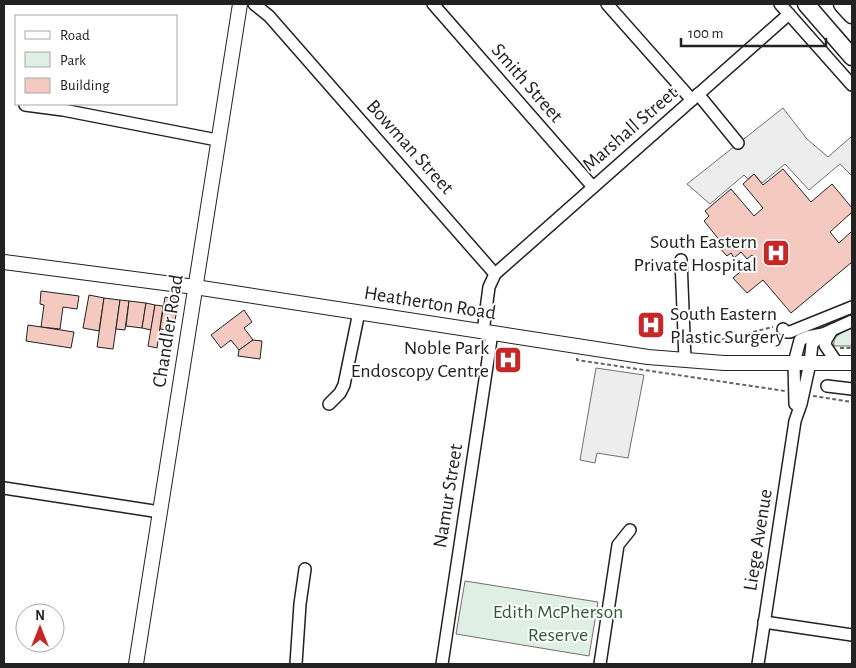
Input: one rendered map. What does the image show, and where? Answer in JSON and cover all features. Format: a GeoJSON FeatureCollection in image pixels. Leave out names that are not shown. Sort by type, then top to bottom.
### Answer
{"type":"FeatureCollection","features":[{"type":"Feature","properties":{"kind":"highway"},"geometry":{"type":"LineString","coordinates":[[806,4],[852,57]]}},
{"type":"Feature","properties":{"kind":"highway"},"geometry":{"type":"LineString","coordinates":[[842,4],[852,15]]}},
{"type":"Feature","properties":{"kind":"main road","name":"Chandler Road"},"geometry":{"type":"LineString","coordinates":[[136,664],[240,4]]}},
{"type":"Feature","properties":{"kind":"main road","name":"Heatherton Road"},"geometry":{"type":"LineString","coordinates":[[4,262],[194,287],[648,357],[724,363],[852,363]]}},
{"type":"Feature","properties":{"kind":"street","name":"Bowman Street"},"geometry":{"type":"LineString","coordinates":[[254,4],[275,24],[495,274]]}},
{"type":"Feature","properties":{"kind":"street","name":"Smith Street"},"geometry":{"type":"LineString","coordinates":[[433,4],[593,187]]}},
{"type":"Feature","properties":{"kind":"street"},"geometry":{"type":"LineString","coordinates":[[607,4],[738,143]]}},
{"type":"Feature","properties":{"kind":"street"},"geometry":{"type":"LineString","coordinates":[[780,4],[852,85]]}},
{"type":"Feature","properties":{"kind":"street","name":"Marshall Street"},"geometry":{"type":"LineString","coordinates":[[495,274],[790,14]]}},
{"type":"Feature","properties":{"kind":"street"},"geometry":{"type":"LineString","coordinates":[[25,105],[63,110],[218,140]]}},
{"type":"Feature","properties":{"kind":"street"},"geometry":{"type":"LineString","coordinates":[[681,260],[685,360]]}},
{"type":"Feature","properties":{"kind":"street"},"geometry":{"type":"LineString","coordinates":[[487,332],[489,287],[495,274]]}},
{"type":"Feature","properties":{"kind":"street"},"geometry":{"type":"LineString","coordinates":[[783,329],[786,332],[790,332],[852,307]]}},
{"type":"Feature","properties":{"kind":"street"},"geometry":{"type":"LineString","coordinates":[[330,404],[340,393],[344,385],[359,312]]}},
{"type":"Feature","properties":{"kind":"street"},"geometry":{"type":"LineString","coordinates":[[794,363],[800,340],[807,336],[827,332],[852,321]]}},
{"type":"Feature","properties":{"kind":"street","name":"Namur Street"},"geometry":{"type":"LineString","coordinates":[[442,664],[487,332]]}},
{"type":"Feature","properties":{"kind":"street"},"geometry":{"type":"LineString","coordinates":[[827,332],[825,345],[837,363]]}},
{"type":"Feature","properties":{"kind":"street","name":"Liege Avenue"},"geometry":{"type":"LineString","coordinates":[[795,421],[801,404],[812,344],[827,332]]}},
{"type":"Feature","properties":{"kind":"street","name":"Liege Avenue"},"geometry":{"type":"LineString","coordinates":[[758,664],[795,421],[794,363]]}},
{"type":"Feature","properties":{"kind":"street"},"geometry":{"type":"LineString","coordinates":[[827,386],[852,389]]}},
{"type":"Feature","properties":{"kind":"street"},"geometry":{"type":"LineString","coordinates":[[4,488],[160,512]]}},
{"type":"Feature","properties":{"kind":"street"},"geometry":{"type":"LineString","coordinates":[[600,664],[618,546],[630,530]]}},
{"type":"Feature","properties":{"kind":"street"},"geometry":{"type":"LineString","coordinates":[[296,664],[299,614],[305,569]]}},
{"type":"Feature","properties":{"kind":"street"},"geometry":{"type":"LineString","coordinates":[[764,622],[852,635]]}},
{"type":"Feature","properties":{"kind":"path"},"geometry":{"type":"LineString","coordinates":[[577,356],[577,360],[796,393]]}},
{"type":"Feature","properties":{"kind":"path"},"geometry":{"type":"LineString","coordinates":[[816,396],[852,402]]}},
{"type":"Feature","properties":{"kind":"green space"},"geometry":{"type":"Polygon","coordinates":[[[852,327],[852,346],[834,346],[837,336],[852,327]]]}},
{"type":"Feature","properties":{"kind":"green space","name":"Edith McPherson Reserve"},"geometry":{"type":"Polygon","coordinates":[[[465,581],[598,602],[589,656],[456,634],[465,581]]]}},
{"type":"Feature","properties":{"kind":"shaded area"},"geometry":{"type":"Polygon","coordinates":[[[783,108],[807,139],[828,157],[852,136],[852,176],[840,164],[809,190],[785,164],[762,183],[754,174],[748,179],[744,175],[710,204],[687,184],[783,108]]]}},
{"type":"Feature","properties":{"kind":"shaded area"},"geometry":{"type":"Polygon","coordinates":[[[596,368],[644,375],[628,458],[597,453],[595,463],[580,460],[596,368]]]}},
{"type":"Feature","properties":{"kind":"building"},"geometry":{"type":"Polygon","coordinates":[[[783,169],[811,202],[832,184],[852,208],[852,212],[830,232],[839,243],[852,231],[852,262],[791,313],[763,280],[747,293],[733,278],[755,259],[752,255],[747,259],[741,252],[734,258],[731,253],[727,256],[717,245],[721,242],[704,221],[709,216],[705,211],[731,189],[754,216],[763,208],[743,184],[754,174],[763,185],[783,169]]]}},
{"type":"Feature","properties":{"kind":"building"},"geometry":{"type":"Polygon","coordinates":[[[41,291],[79,296],[77,309],[63,307],[60,329],[41,327],[44,305],[40,304],[41,291]]]}},
{"type":"Feature","properties":{"kind":"building"},"geometry":{"type":"Polygon","coordinates":[[[89,295],[104,298],[99,331],[83,328],[89,295]]]}},
{"type":"Feature","properties":{"kind":"building"},"geometry":{"type":"Polygon","coordinates":[[[165,297],[175,299],[178,304],[173,331],[160,329],[165,297]]]}},
{"type":"Feature","properties":{"kind":"building"},"geometry":{"type":"Polygon","coordinates":[[[104,298],[120,300],[113,349],[97,347],[104,298]]]}},
{"type":"Feature","properties":{"kind":"building"},"geometry":{"type":"Polygon","coordinates":[[[120,300],[129,301],[125,330],[116,329],[120,300]]]}},
{"type":"Feature","properties":{"kind":"building"},"geometry":{"type":"Polygon","coordinates":[[[129,301],[146,303],[142,328],[126,326],[129,301]]]}},
{"type":"Feature","properties":{"kind":"building"},"geometry":{"type":"Polygon","coordinates":[[[146,303],[155,305],[151,330],[142,328],[146,303]]]}},
{"type":"Feature","properties":{"kind":"building"},"geometry":{"type":"Polygon","coordinates":[[[155,305],[163,306],[157,348],[148,346],[155,305]]]}},
{"type":"Feature","properties":{"kind":"building"},"geometry":{"type":"Polygon","coordinates":[[[244,310],[252,322],[244,328],[253,340],[239,350],[231,340],[221,348],[211,335],[244,310]]]}},
{"type":"Feature","properties":{"kind":"building"},"geometry":{"type":"Polygon","coordinates":[[[28,325],[74,332],[71,348],[26,341],[28,325]]]}},
{"type":"Feature","properties":{"kind":"building"},"geometry":{"type":"Polygon","coordinates":[[[253,340],[262,341],[260,359],[238,356],[239,350],[253,340]]]}},
{"type":"Feature","properties":{"kind":"place","name":"South Eastern Private Hospital"},"geometry":{"type":"Point","coordinates":[776,253]}},
{"type":"Feature","properties":{"kind":"place","name":"South Eastern Plastic Surgery"},"geometry":{"type":"Point","coordinates":[651,325]}},
{"type":"Feature","properties":{"kind":"place","name":"Noble Park Endoscopy Centre"},"geometry":{"type":"Point","coordinates":[508,360]}}]}
